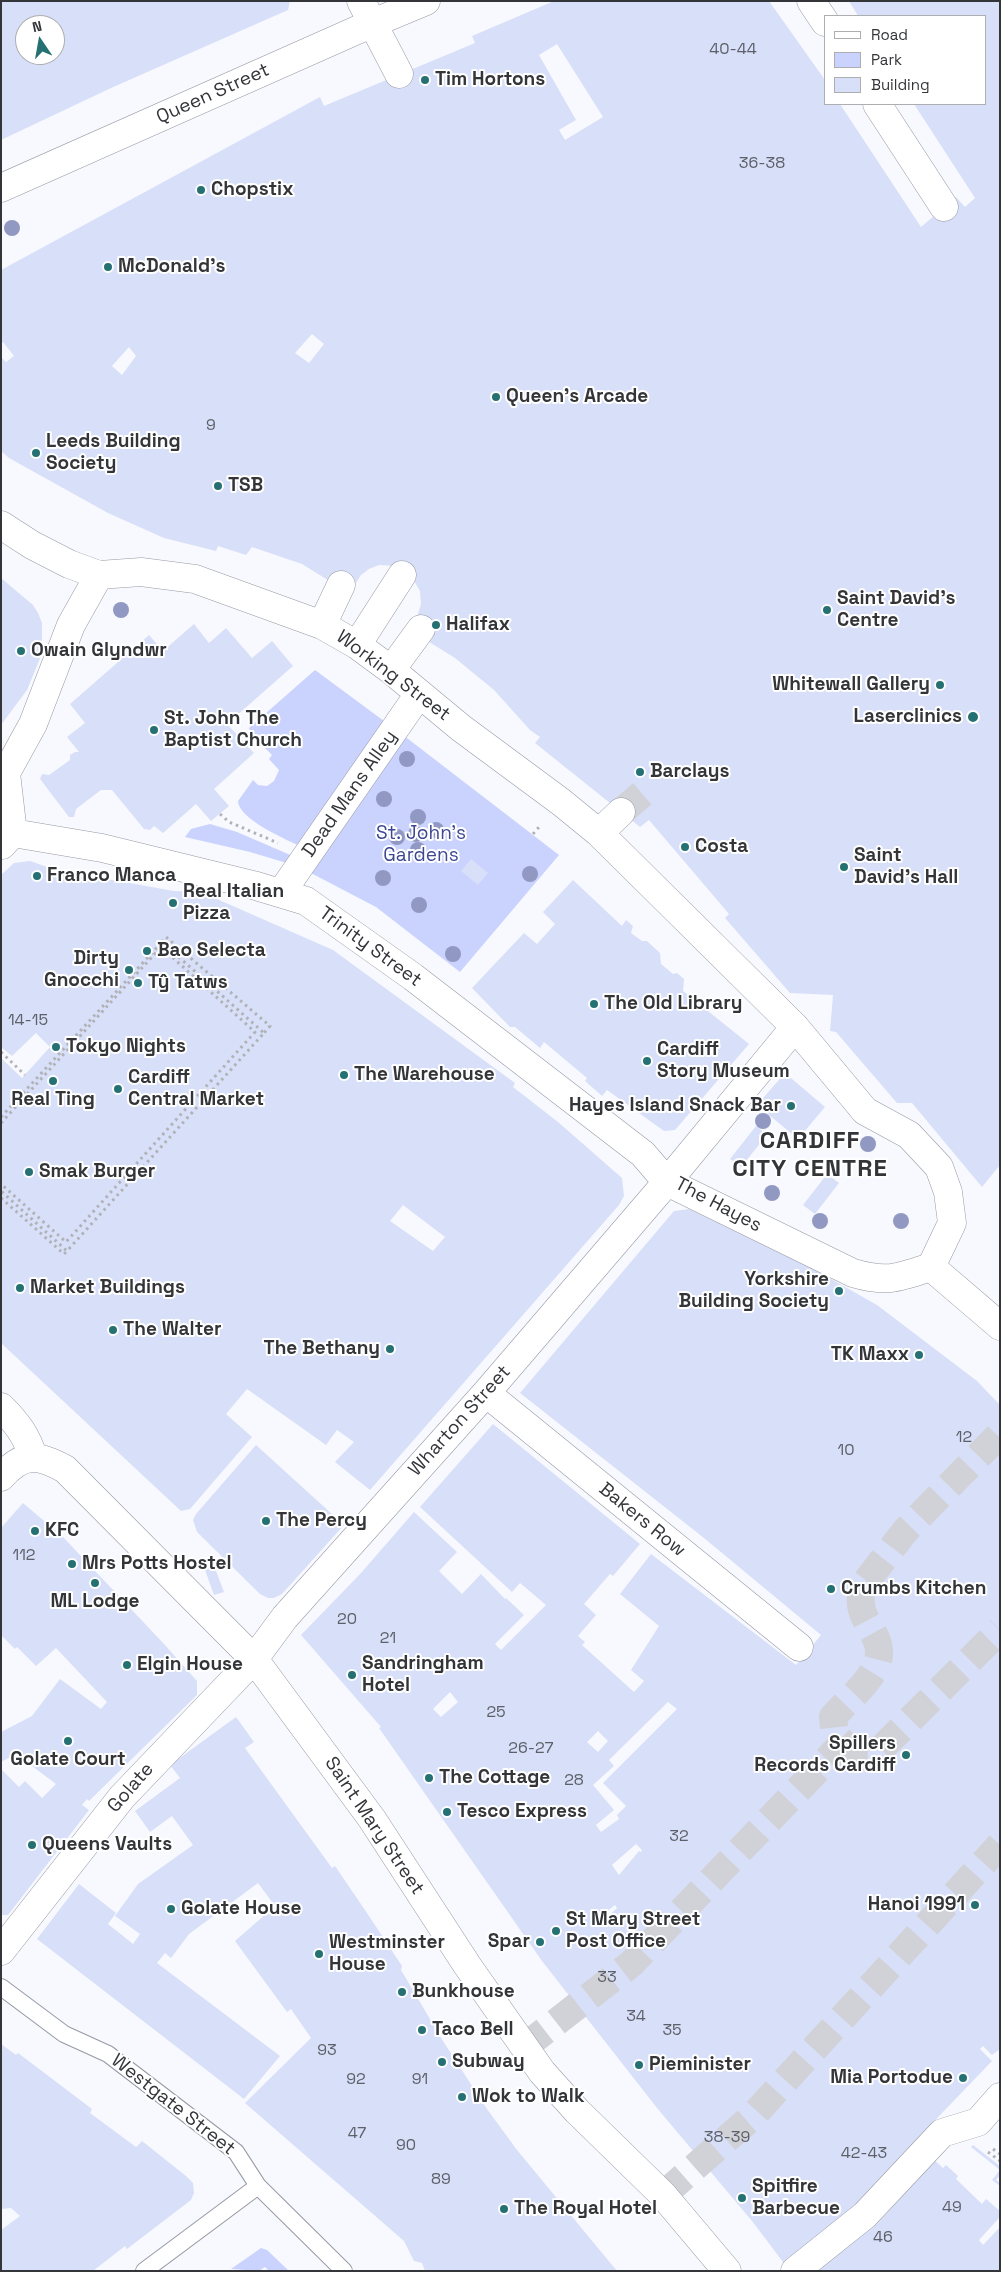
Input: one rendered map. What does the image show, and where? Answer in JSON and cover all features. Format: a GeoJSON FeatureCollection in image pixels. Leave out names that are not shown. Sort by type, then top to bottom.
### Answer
{"type":"FeatureCollection","features":[{"type":"Feature","properties":{"kind":"street","name":"Queen Street"},"geometry":{"type":"LineString","coordinates":[[1,188],[367,12],[426,1]]}},
{"type":"Feature","properties":{"kind":"street"},"geometry":{"type":"LineString","coordinates":[[811,1],[824,20]]}},
{"type":"Feature","properties":{"kind":"street"},"geometry":{"type":"LineString","coordinates":[[367,12],[399,74]]}},
{"type":"Feature","properties":{"kind":"street"},"geometry":{"type":"LineString","coordinates":[[878,105],[944,207]]}},
{"type":"Feature","properties":{"kind":"street"},"geometry":{"type":"LineString","coordinates":[[1,525],[32,545],[69,564],[99,575],[71,625],[33,724],[6,773],[7,839]]}},
{"type":"Feature","properties":{"kind":"street","name":"Working Street"},"geometry":{"type":"LineString","coordinates":[[99,575],[141,572],[195,579],[322,625],[356,645],[391,670],[419,694],[599,833],[795,1027]]}},
{"type":"Feature","properties":{"kind":"street"},"geometry":{"type":"LineString","coordinates":[[356,645],[402,575]]}},
{"type":"Feature","properties":{"kind":"street"},"geometry":{"type":"LineString","coordinates":[[322,625],[341,586]]}},
{"type":"Feature","properties":{"kind":"street"},"geometry":{"type":"LineString","coordinates":[[391,670],[421,629]]}},
{"type":"Feature","properties":{"kind":"street","name":"Dead Mans Alley"},"geometry":{"type":"LineString","coordinates":[[281,893],[419,694]]}},
{"type":"Feature","properties":{"kind":"street"},"geometry":{"type":"LineString","coordinates":[[599,833],[621,812]]}},
{"type":"Feature","properties":{"kind":"street","name":"Trinity Street"},"geometry":{"type":"LineString","coordinates":[[7,839],[102,848],[306,901],[413,977],[643,1154],[667,1182]]}},
{"type":"Feature","properties":{"kind":"street"},"geometry":{"type":"LineString","coordinates":[[795,1027],[865,1111],[909,1136],[939,1168],[948,1192],[952,1223],[931,1267],[995,1311]]}},
{"type":"Feature","properties":{"kind":"street","name":"The Hayes"},"geometry":{"type":"LineString","coordinates":[[795,1027],[667,1182],[859,1275],[872,1279],[896,1279],[931,1267]]}},
{"type":"Feature","properties":{"kind":"street","name":"Wharton Street"},"geometry":{"type":"LineString","coordinates":[[254,1659],[285,1618],[486,1393],[667,1182]]}},
{"type":"Feature","properties":{"kind":"street","name":"Bakers Row"},"geometry":{"type":"LineString","coordinates":[[486,1393],[799,1647]]}},
{"type":"Feature","properties":{"kind":"street"},"geometry":{"type":"LineString","coordinates":[[1,1408],[23,1431],[29,1441],[32,1457],[10,1467],[1,1477]]}},
{"type":"Feature","properties":{"kind":"street","name":"Saint Mary Street"},"geometry":{"type":"LineString","coordinates":[[32,1457],[48,1460],[65,1469],[212,1614],[254,1659],[367,1812],[482,1989],[542,2072],[577,2111],[663,2195],[726,2271]]}},
{"type":"Feature","properties":{"kind":"street","name":"Golate"},"geometry":{"type":"LineString","coordinates":[[1,1951],[122,1797],[254,1659]]}},
{"type":"Feature","properties":{"kind":"street"},"geometry":{"type":"LineString","coordinates":[[795,2271],[865,2215],[942,2133],[978,2122],[1000,2097]]}},
{"type":"Feature","properties":{"kind":"lane","name":"Westgate Street"},"geometry":{"type":"LineString","coordinates":[[1,1987],[64,2034],[108,2054],[236,2152],[258,2186],[344,2271]]}},
{"type":"Feature","properties":{"kind":"lane"},"geometry":{"type":"LineString","coordinates":[[144,2271],[258,2186]]}},
{"type":"Feature","properties":{"kind":"path"},"geometry":{"type":"LineString","coordinates":[[220,814],[229,822],[271,839],[306,857]]}},
{"type":"Feature","properties":{"kind":"path"},"geometry":{"type":"LineString","coordinates":[[533,834],[539,827]]}},
{"type":"Feature","properties":{"kind":"path"},"geometry":{"type":"LineString","coordinates":[[1,1117],[166,937],[270,1026],[64,1254],[1,1198]]}},
{"type":"Feature","properties":{"kind":"path"},"geometry":{"type":"LineString","coordinates":[[162,942],[264,1033]]}},
{"type":"Feature","properties":{"kind":"path"},"geometry":{"type":"LineString","coordinates":[[1,1123],[161,947],[256,1032],[66,1242],[1,1184]]}},
{"type":"Feature","properties":{"kind":"path"},"geometry":{"type":"LineString","coordinates":[[1,1052],[25,1075]]}},
{"type":"Feature","properties":{"kind":"path"},"geometry":{"type":"LineString","coordinates":[[1,1191],[67,1251]]}},
{"type":"Feature","properties":{"kind":"green space"},"geometry":{"type":"Polygon","coordinates":[[[315,670],[388,724],[302,847],[254,822],[240,808],[238,801],[253,780],[258,785],[267,786],[274,781],[279,770],[269,759],[272,755],[251,734],[249,728],[315,670]]]}},
{"type":"Feature","properties":{"kind":"green space","name":"St. John’s Gardens"},"geometry":{"type":"Polygon","coordinates":[[[403,735],[559,855],[460,972],[376,907],[307,871],[403,735]]]}},
{"type":"Feature","properties":{"kind":"green space"},"geometry":{"type":"Polygon","coordinates":[[[210,824],[237,832],[295,857],[290,864],[250,852],[185,837],[191,829],[210,824]]]}},
{"type":"Feature","properties":{"kind":"green space"},"geometry":{"type":"Polygon","coordinates":[[[261,2248],[267,2250],[289,2271],[269,2271],[265,2267],[259,2271],[231,2269],[261,2248]]]}},
{"type":"Feature","properties":{"kind":"building"},"geometry":{"type":"Polygon","coordinates":[[[1,1],[290,1],[288,10],[111,88],[1,140],[1,1]]]}},
{"type":"Feature","properties":{"kind":"building"},"geometry":{"type":"Polygon","coordinates":[[[554,1],[769,1],[824,79],[824,105],[841,105],[921,227],[956,197],[965,207],[975,198],[915,105],[986,105],[986,15],[857,15],[849,1],[1000,1],[1000,1165],[982,1187],[912,1103],[897,1103],[836,1032],[830,1031],[833,995],[790,993],[725,918],[729,914],[649,820],[640,827],[535,743],[540,737],[530,730],[494,690],[455,658],[426,640],[417,617],[421,604],[420,591],[411,576],[397,566],[379,565],[361,575],[351,591],[331,582],[302,564],[252,547],[246,555],[218,546],[216,551],[164,538],[108,513],[9,458],[1,451],[1,357],[6,362],[14,356],[3,342],[1,343],[1,270],[320,97],[324,106],[475,43],[472,36],[554,1]],[[557,44],[539,55],[576,120],[559,130],[565,140],[603,117],[557,44]],[[312,334],[295,353],[309,363],[324,344],[312,334]],[[129,347],[112,366],[122,375],[136,356],[129,347]]]}},
{"type":"Feature","properties":{"kind":"building","name":"Owain Glyndwr"},"geometry":{"type":"Polygon","coordinates":[[[1,578],[33,605],[38,613],[42,623],[42,645],[41,656],[27,690],[1,725],[1,578]]]}},
{"type":"Feature","properties":{"kind":"building","name":"St. John The Baptist Church"},"geometry":{"type":"Polygon","coordinates":[[[194,624],[209,643],[226,628],[252,658],[272,641],[293,666],[227,724],[254,753],[214,789],[229,806],[211,821],[196,804],[163,833],[154,826],[150,830],[144,829],[112,790],[101,790],[76,809],[74,817],[69,817],[40,779],[42,774],[49,775],[70,760],[70,755],[79,752],[67,737],[85,723],[70,704],[149,635],[163,651],[194,624]]]}},
{"type":"Feature","properties":{"kind":"building"},"geometry":{"type":"Polygon","coordinates":[[[471,859],[488,873],[478,885],[461,871],[471,859]]]}},
{"type":"Feature","properties":{"kind":"building"},"geometry":{"type":"Polygon","coordinates":[[[30,861],[56,870],[174,891],[201,892],[333,950],[515,1083],[513,1087],[558,1122],[622,1178],[624,1196],[619,1205],[370,1490],[335,1462],[354,1442],[337,1430],[326,1445],[247,1389],[226,1414],[252,1437],[190,1509],[181,1511],[1,1343],[1,1058],[22,1078],[50,1047],[36,1033],[12,1056],[1,1047],[1,875],[14,863],[30,861]],[[403,1205],[390,1221],[433,1251],[445,1237],[403,1205]]]}},
{"type":"Feature","properties":{"kind":"building","name":"The Old Library"},"geometry":{"type":"Polygon","coordinates":[[[573,880],[622,926],[626,920],[633,926],[631,933],[642,941],[647,941],[660,953],[661,964],[673,974],[677,973],[684,979],[683,991],[749,1044],[675,1130],[664,1131],[607,1090],[602,1096],[585,1081],[587,1078],[544,1042],[540,1048],[515,1027],[510,1027],[472,988],[524,933],[537,944],[555,924],[543,912],[573,880]]]}},
{"type":"Feature","properties":{"kind":"building","name":"Hayes Island Snack Bar"},"geometry":{"type":"Polygon","coordinates":[[[785,1073],[825,1107],[798,1139],[757,1105],[785,1073]]]}},
{"type":"Feature","properties":{"kind":"building"},"geometry":{"type":"Polygon","coordinates":[[[756,1126],[767,1135],[741,1167],[730,1159],[756,1126]]]}},
{"type":"Feature","properties":{"kind":"building"},"geometry":{"type":"Polygon","coordinates":[[[827,1174],[839,1183],[815,1214],[803,1205],[827,1174]]]}},
{"type":"Feature","properties":{"kind":"building"},"geometry":{"type":"Polygon","coordinates":[[[689,1209],[810,1267],[877,1305],[977,1381],[1000,1405],[1000,2049],[992,2055],[983,2046],[980,2049],[992,2061],[918,2138],[931,2157],[943,2168],[946,2165],[958,2176],[956,2179],[982,2204],[986,2199],[1000,2211],[1000,2217],[979,2240],[983,2245],[1000,2227],[1000,2271],[811,2271],[873,2222],[876,2225],[899,2200],[878,2180],[858,2208],[786,2266],[752,2221],[657,2108],[542,1961],[379,1728],[381,1727],[301,1635],[361,1573],[414,1512],[457,1552],[439,1571],[462,1594],[481,1574],[505,1599],[524,1615],[495,1644],[501,1650],[546,1605],[520,1583],[512,1592],[420,1507],[493,1424],[640,1544],[613,1576],[610,1574],[584,1604],[596,1615],[578,1636],[585,1642],[582,1645],[634,1692],[644,1681],[631,1670],[659,1626],[620,1594],[651,1554],[796,1665],[821,1635],[704,1538],[520,1393],[674,1211],[689,1209]],[[450,1692],[433,1709],[441,1717],[458,1702],[450,1692]],[[668,1702],[609,1760],[614,1766],[593,1785],[614,1810],[596,1825],[601,1832],[619,1819],[617,1815],[626,1806],[603,1783],[677,1709],[668,1702]],[[598,1731],[587,1742],[598,1752],[608,1741],[598,1731]],[[636,1844],[612,1865],[619,1875],[639,1851],[641,1852],[642,1850],[636,1844]],[[615,1905],[597,1919],[601,1923],[617,1908],[615,1905]]]}},
{"type":"Feature","properties":{"kind":"building","name":"The Percy"},"geometry":{"type":"Polygon","coordinates":[[[256,1445],[344,1525],[282,1594],[274,1598],[268,1598],[260,1594],[197,1532],[193,1520],[196,1514],[256,1445]]]}},
{"type":"Feature","properties":{"kind":"building"},"geometry":{"type":"Polygon","coordinates":[[[23,1503],[63,1537],[164,1644],[197,1681],[197,1695],[89,1801],[87,1799],[82,1805],[89,1810],[8,1915],[1,1915],[1,1769],[19,1787],[25,1781],[42,1798],[56,1784],[16,1754],[1,1762],[1,1732],[32,1716],[60,1679],[101,1709],[107,1702],[56,1648],[36,1666],[17,1647],[15,1649],[1,1635],[1,1528],[23,1503]]]}},
{"type":"Feature","properties":{"kind":"building"},"geometry":{"type":"Polygon","coordinates":[[[213,1563],[224,1592],[214,1595],[204,1567],[213,1563]]]}},
{"type":"Feature","properties":{"kind":"building"},"geometry":{"type":"Polygon","coordinates":[[[236,1717],[254,1742],[245,1748],[332,1868],[335,1866],[369,1916],[402,1966],[401,1970],[443,2041],[487,2109],[517,2150],[617,2271],[425,2271],[422,2263],[414,2261],[404,2241],[245,2103],[311,2038],[291,2009],[287,2012],[235,1941],[275,1906],[258,1883],[189,1934],[171,1958],[165,1953],[157,1963],[280,2056],[244,2099],[37,1939],[79,1884],[116,1913],[108,1924],[133,1944],[140,1934],[115,1916],[138,1884],[193,1845],[172,1816],[150,1832],[135,1811],[180,1778],[170,1765],[236,1717]]]}},
{"type":"Feature","properties":{"kind":"building"},"geometry":{"type":"Polygon","coordinates":[[[1,2044],[16,2055],[18,2053],[92,2109],[90,2113],[136,2147],[142,2141],[186,2176],[193,2183],[194,2193],[191,2200],[127,2249],[125,2246],[93,2271],[1,2271],[1,2230],[20,2216],[11,2208],[1,2209],[1,2044]]]}},
{"type":"Feature","properties":{"kind":"building"},"geometry":{"type":"Polygon","coordinates":[[[973,2145],[1000,2166],[1000,2170],[971,2147],[973,2145]]]}},
{"type":"Feature","properties":{"kind":"building"},"geometry":{"type":"Polygon","coordinates":[[[1000,2170],[1000,2175],[996,2180],[1000,2183],[1000,2186],[992,2180],[1000,2170]]]}},
{"type":"Feature","properties":{"kind":"tunnel"},"geometry":{"type":"LineString","coordinates":[[621,812],[648,789]]}},
{"type":"Feature","properties":{"kind":"tunnel"},"geometry":{"type":"LineString","coordinates":[[523,2048],[631,1964],[843,1743],[835,1735],[833,1717],[867,1680],[876,1666],[879,1654],[878,1644],[861,1607],[861,1596],[865,1583],[906,1530],[1000,1434]]}},
{"type":"Feature","properties":{"kind":"tunnel"},"geometry":{"type":"LineString","coordinates":[[843,1743],[850,1750],[878,1752],[1000,1630]]}},
{"type":"Feature","properties":{"kind":"tunnel"},"geometry":{"type":"LineString","coordinates":[[663,2195],[753,2116],[1000,1845]]}},
{"type":"Feature","properties":{"kind":"place","name":"Tim Hortons"},"geometry":{"type":"Point","coordinates":[425,80]}},
{"type":"Feature","properties":{"kind":"place","name":"Chopstix"},"geometry":{"type":"Point","coordinates":[201,190]}},
{"type":"Feature","properties":{"kind":"place","name":"McDonald's"},"geometry":{"type":"Point","coordinates":[108,267]}},
{"type":"Feature","properties":{"kind":"place","name":"Queen's Arcade"},"geometry":{"type":"Point","coordinates":[496,397]}},
{"type":"Feature","properties":{"kind":"place","name":"Leeds Building Society"},"geometry":{"type":"Point","coordinates":[36,453]}},
{"type":"Feature","properties":{"kind":"place","name":"TSB"},"geometry":{"type":"Point","coordinates":[218,486]}},
{"type":"Feature","properties":{"kind":"place","name":"Saint David's Centre"},"geometry":{"type":"Point","coordinates":[827,610]}},
{"type":"Feature","properties":{"kind":"place","name":"Halifax"},"geometry":{"type":"Point","coordinates":[436,625]}},
{"type":"Feature","properties":{"kind":"place","name":"Owain Glyndwr"},"geometry":{"type":"Point","coordinates":[21,651]}},
{"type":"Feature","properties":{"kind":"place","name":"Whitewall Gallery"},"geometry":{"type":"Point","coordinates":[940,685]}},
{"type":"Feature","properties":{"kind":"place","name":"Laserclinics"},"geometry":{"type":"Point","coordinates":[973,717]}},
{"type":"Feature","properties":{"kind":"place","name":"St. John The Baptist Church"},"geometry":{"type":"Point","coordinates":[154,730]}},
{"type":"Feature","properties":{"kind":"place","name":"Barclays"},"geometry":{"type":"Point","coordinates":[640,772]}},
{"type":"Feature","properties":{"kind":"place","name":"Costa"},"geometry":{"type":"Point","coordinates":[685,847]}},
{"type":"Feature","properties":{"kind":"place","name":"Saint David's Hall"},"geometry":{"type":"Point","coordinates":[844,867]}},
{"type":"Feature","properties":{"kind":"place","name":"Franco Manca"},"geometry":{"type":"Point","coordinates":[37,876]}},
{"type":"Feature","properties":{"kind":"place","name":"Real Italian Pizza"},"geometry":{"type":"Point","coordinates":[173,903]}},
{"type":"Feature","properties":{"kind":"place","name":"Bao Selecta"},"geometry":{"type":"Point","coordinates":[147,951]}},
{"type":"Feature","properties":{"kind":"place","name":"Dirty Gnocchi"},"geometry":{"type":"Point","coordinates":[129,970]}},
{"type":"Feature","properties":{"kind":"place","name":"Tŷ Tatws"},"geometry":{"type":"Point","coordinates":[138,983]}},
{"type":"Feature","properties":{"kind":"place","name":"The Old Library"},"geometry":{"type":"Point","coordinates":[594,1004]}},
{"type":"Feature","properties":{"kind":"place","name":"Tokyo Nights"},"geometry":{"type":"Point","coordinates":[56,1047]}},
{"type":"Feature","properties":{"kind":"place","name":"Cardiff Story Museum"},"geometry":{"type":"Point","coordinates":[647,1061]}},
{"type":"Feature","properties":{"kind":"place","name":"The Warehouse"},"geometry":{"type":"Point","coordinates":[344,1075]}},
{"type":"Feature","properties":{"kind":"place","name":"Real Ting"},"geometry":{"type":"Point","coordinates":[53,1081]}},
{"type":"Feature","properties":{"kind":"place","name":"Cardiff Central Market"},"geometry":{"type":"Point","coordinates":[118,1089]}},
{"type":"Feature","properties":{"kind":"place","name":"Hayes Island Snack Bar"},"geometry":{"type":"Point","coordinates":[791,1106]}},
{"type":"Feature","properties":{"kind":"place","name":"Smak Burger"},"geometry":{"type":"Point","coordinates":[29,1172]}},
{"type":"Feature","properties":{"kind":"place","name":"Market Buildings"},"geometry":{"type":"Point","coordinates":[20,1288]}},
{"type":"Feature","properties":{"kind":"place","name":"Yorkshire Building Society"},"geometry":{"type":"Point","coordinates":[839,1291]}},
{"type":"Feature","properties":{"kind":"place","name":"The Walter"},"geometry":{"type":"Point","coordinates":[113,1330]}},
{"type":"Feature","properties":{"kind":"place","name":"The Bethany"},"geometry":{"type":"Point","coordinates":[390,1349]}},
{"type":"Feature","properties":{"kind":"place","name":"TK Maxx"},"geometry":{"type":"Point","coordinates":[919,1355]}},
{"type":"Feature","properties":{"kind":"place","name":"The Percy"},"geometry":{"type":"Point","coordinates":[266,1521]}},
{"type":"Feature","properties":{"kind":"place","name":"KFC"},"geometry":{"type":"Point","coordinates":[35,1531]}},
{"type":"Feature","properties":{"kind":"place","name":"Mrs Potts Hostel"},"geometry":{"type":"Point","coordinates":[72,1564]}},
{"type":"Feature","properties":{"kind":"place","name":"ML Lodge"},"geometry":{"type":"Point","coordinates":[95,1583]}},
{"type":"Feature","properties":{"kind":"place","name":"Crumbs Kitchen"},"geometry":{"type":"Point","coordinates":[831,1589]}},
{"type":"Feature","properties":{"kind":"place","name":"Elgin House"},"geometry":{"type":"Point","coordinates":[127,1665]}},
{"type":"Feature","properties":{"kind":"place","name":"Sandringham Hotel"},"geometry":{"type":"Point","coordinates":[352,1675]}},
{"type":"Feature","properties":{"kind":"place","name":"Golate Court"},"geometry":{"type":"Point","coordinates":[68,1741]}},
{"type":"Feature","properties":{"kind":"place","name":"Spillers Records Cardiff"},"geometry":{"type":"Point","coordinates":[906,1755]}},
{"type":"Feature","properties":{"kind":"place","name":"The Cottage"},"geometry":{"type":"Point","coordinates":[429,1778]}},
{"type":"Feature","properties":{"kind":"place","name":"Tesco Express"},"geometry":{"type":"Point","coordinates":[447,1812]}},
{"type":"Feature","properties":{"kind":"place","name":"Queens Vaults"},"geometry":{"type":"Point","coordinates":[32,1845]}},
{"type":"Feature","properties":{"kind":"place","name":"Hanoi 1991"},"geometry":{"type":"Point","coordinates":[975,1905]}},
{"type":"Feature","properties":{"kind":"place","name":"Golate House"},"geometry":{"type":"Point","coordinates":[171,1909]}},
{"type":"Feature","properties":{"kind":"place","name":"St Mary Street Post Office"},"geometry":{"type":"Point","coordinates":[556,1931]}},
{"type":"Feature","properties":{"kind":"place","name":"Spar"},"geometry":{"type":"Point","coordinates":[540,1942]}},
{"type":"Feature","properties":{"kind":"place","name":"Westminster House"},"geometry":{"type":"Point","coordinates":[319,1954]}},
{"type":"Feature","properties":{"kind":"place","name":"Bunkhouse"},"geometry":{"type":"Point","coordinates":[402,1992]}},
{"type":"Feature","properties":{"kind":"place","name":"Taco Bell"},"geometry":{"type":"Point","coordinates":[422,2030]}},
{"type":"Feature","properties":{"kind":"place","name":"Subway"},"geometry":{"type":"Point","coordinates":[442,2062]}},
{"type":"Feature","properties":{"kind":"place","name":"Pieminister"},"geometry":{"type":"Point","coordinates":[639,2065]}},
{"type":"Feature","properties":{"kind":"place","name":"Mia Portodue"},"geometry":{"type":"Point","coordinates":[963,2078]}},
{"type":"Feature","properties":{"kind":"place","name":"Wok to Walk"},"geometry":{"type":"Point","coordinates":[462,2097]}},
{"type":"Feature","properties":{"kind":"place","name":"Spitfire Barbecue"},"geometry":{"type":"Point","coordinates":[742,2198]}},
{"type":"Feature","properties":{"kind":"place","name":"The Royal Hotel"},"geometry":{"type":"Point","coordinates":[504,2209]}},
{"type":"Feature","properties":{"kind":"district","name":"CARDIFF CITY CENTRE"},"geometry":{"type":"Point","coordinates":[810,1155]}}]}
